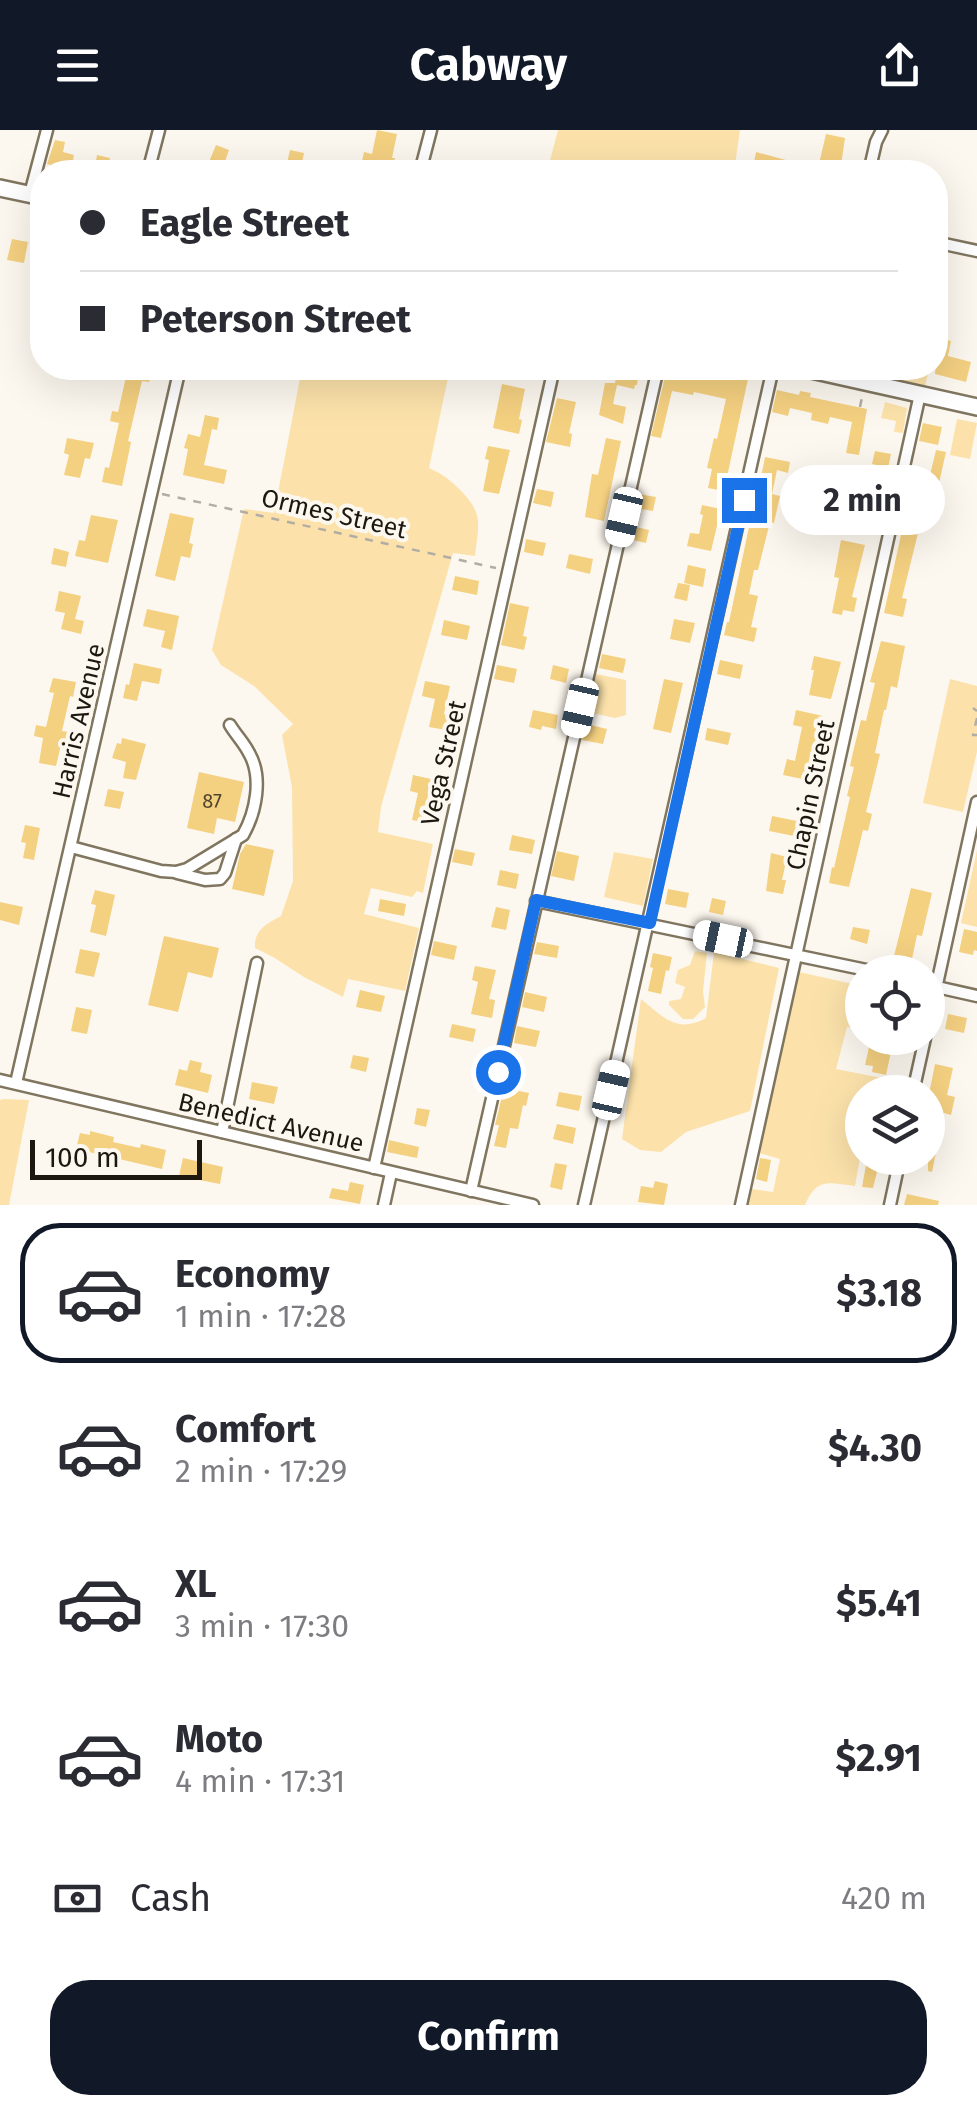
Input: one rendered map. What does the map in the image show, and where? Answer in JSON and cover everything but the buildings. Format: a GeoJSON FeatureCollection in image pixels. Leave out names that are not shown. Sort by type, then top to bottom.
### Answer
{"type":"FeatureCollection","features":[{"type":"Feature","properties":{"kind":"street"},"geometry":{"type":"LineString","coordinates":[[42,160],[47,130]]}},
{"type":"Feature","properties":{"kind":"street"},"geometry":{"type":"LineString","coordinates":[[151,160],[158,130]]}},
{"type":"Feature","properties":{"kind":"street"},"geometry":{"type":"LineString","coordinates":[[423,160],[431,130]]}},
{"type":"Feature","properties":{"kind":"street"},"geometry":{"type":"LineString","coordinates":[[872,160],[882,130]]}},
{"type":"Feature","properties":{"kind":"street"},"geometry":{"type":"LineString","coordinates":[[0,188],[30,195]]}},
{"type":"Feature","properties":{"kind":"street"},"geometry":{"type":"LineString","coordinates":[[948,245],[977,251]]}},
{"type":"Feature","properties":{"kind":"street","name":"Harris Avenue"},"geometry":{"type":"LineString","coordinates":[[16,1084],[177,380]]}},
{"type":"Feature","properties":{"kind":"street","name":"Vega Street"},"geometry":{"type":"LineString","coordinates":[[374,1168],[551,380]]}},
{"type":"Feature","properties":{"kind":"street"},"geometry":{"type":"LineString","coordinates":[[471,1191],[655,380]]}},
{"type":"Feature","properties":{"kind":"street"},"geometry":{"type":"LineString","coordinates":[[584,1205],[770,380]]}},
{"type":"Feature","properties":{"kind":"street"},"geometry":{"type":"LineString","coordinates":[[866,380],[977,407]]}},
{"type":"Feature","properties":{"kind":"street","name":"Chapin Street"},"geometry":{"type":"LineString","coordinates":[[741,1205],[920,394]]}},
{"type":"Feature","properties":{"kind":"street"},"geometry":{"type":"LineString","coordinates":[[176,872],[236,839],[247,828],[258,786],[250,754],[230,724]]}},
{"type":"Feature","properties":{"kind":"street"},"geometry":{"type":"LineString","coordinates":[[940,955],[977,802]]}},
{"type":"Feature","properties":{"kind":"street"},"geometry":{"type":"LineString","coordinates":[[71,847],[205,880],[225,874],[236,839]]}},
{"type":"Feature","properties":{"kind":"street"},"geometry":{"type":"LineString","coordinates":[[536,900],[845,965]]}},
{"type":"Feature","properties":{"kind":"street"},"geometry":{"type":"LineString","coordinates":[[222,1132],[256,963]]}},
{"type":"Feature","properties":{"kind":"street"},"geometry":{"type":"LineString","coordinates":[[945,989],[977,996]]}},
{"type":"Feature","properties":{"kind":"street","name":"Benedict Avenue"},"geometry":{"type":"LineString","coordinates":[[0,1080],[525,1204]]}},
{"type":"Feature","properties":{"kind":"street"},"geometry":{"type":"LineString","coordinates":[[384,1205],[391,1172]]}},
{"type":"Feature","properties":{"kind":"street"},"geometry":{"type":"LineString","coordinates":[[890,1205],[896,1175]]}},
{"type":"Feature","properties":{"kind":"path"},"geometry":{"type":"LineString","coordinates":[[860,407],[862,396]]}},
{"type":"Feature","properties":{"kind":"path","name":"Ormes Street"},"geometry":{"type":"LineString","coordinates":[[152,491],[507,571]]}},
{"type":"Feature","properties":{"kind":"path"},"geometry":{"type":"LineString","coordinates":[[977,718],[973,735],[977,736]]}},
{"type":"Feature","properties":{"kind":"shaded area"},"geometry":{"type":"Polygon","coordinates":[[[558,130],[740,130],[736,160],[550,160],[558,130]]]}},
{"type":"Feature","properties":{"kind":"shaded area"},"geometry":{"type":"Polygon","coordinates":[[[300,380],[447,380],[429,468],[457,487],[476,511],[475,556],[453,553],[381,807],[378,832],[433,844],[423,893],[417,891],[412,897],[371,888],[364,914],[419,928],[405,991],[348,979],[343,997],[255,948],[259,932],[281,916],[293,881],[292,787],[282,735],[293,724],[254,686],[221,665],[212,650],[244,509],[274,513],[300,380]]]}},
{"type":"Feature","properties":{"kind":"shaded area"},"geometry":{"type":"Polygon","coordinates":[[[901,380],[926,380],[925,387],[901,380]]]}},
{"type":"Feature","properties":{"kind":"shaded area"},"geometry":{"type":"Polygon","coordinates":[[[885,402],[907,408],[903,433],[894,432],[896,421],[881,418],[885,402]]]}},
{"type":"Feature","properties":{"kind":"shaded area"},"geometry":{"type":"Polygon","coordinates":[[[957,419],[977,423],[970,459],[950,455],[957,419]]]}},
{"type":"Feature","properties":{"kind":"shaded area"},"geometry":{"type":"Polygon","coordinates":[[[596,674],[626,680],[626,715],[615,718],[587,712],[596,674]]]}},
{"type":"Feature","properties":{"kind":"shaded area"},"geometry":{"type":"Polygon","coordinates":[[[950,679],[977,686],[977,752],[963,812],[923,803],[950,679]]]}},
{"type":"Feature","properties":{"kind":"shaded area"},"geometry":{"type":"Polygon","coordinates":[[[977,850],[977,927],[961,923],[977,850]]]}},
{"type":"Feature","properties":{"kind":"shaded area"},"geometry":{"type":"Polygon","coordinates":[[[614,852],[653,859],[643,906],[604,897],[614,852]]]}},
{"type":"Feature","properties":{"kind":"shaded area"},"geometry":{"type":"Polygon","coordinates":[[[695,951],[707,953],[705,1007],[693,1019],[683,1019],[669,1001],[681,999],[685,987],[675,983],[678,970],[690,965],[695,951]]]}},
{"type":"Feature","properties":{"kind":"shaded area"},"geometry":{"type":"Polygon","coordinates":[[[714,952],[779,968],[750,1111],[686,1132],[661,1152],[640,1150],[622,1139],[641,999],[678,1024],[706,1018],[714,952]]]}},
{"type":"Feature","properties":{"kind":"shaded area"},"geometry":{"type":"Polygon","coordinates":[[[799,972],[845,982],[845,1035],[836,1069],[866,1075],[845,1075],[845,1175],[857,1175],[855,1186],[819,1186],[805,1205],[749,1205],[752,1189],[773,1192],[780,1159],[759,1153],[799,972]]]}},
{"type":"Feature","properties":{"kind":"shaded area"},"geometry":{"type":"Polygon","coordinates":[[[0,1100],[29,1100],[9,1205],[0,1205],[0,1100]]]}},
{"type":"Feature","properties":{"kind":"route"},"geometry":{"type":"LineString","coordinates":[[498,1072],[536,900],[650,923],[744,500]]}}]}
